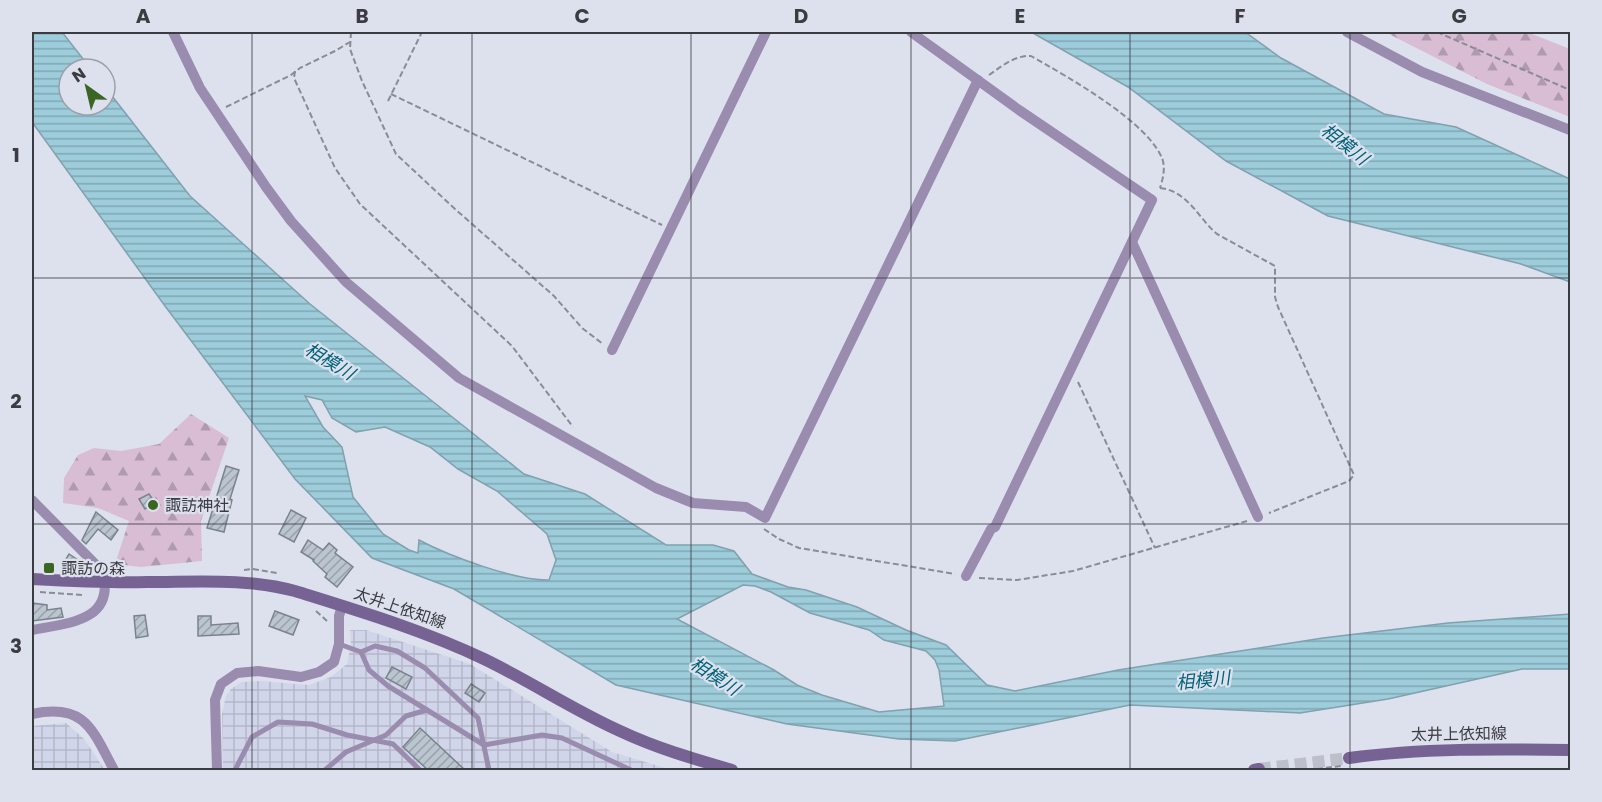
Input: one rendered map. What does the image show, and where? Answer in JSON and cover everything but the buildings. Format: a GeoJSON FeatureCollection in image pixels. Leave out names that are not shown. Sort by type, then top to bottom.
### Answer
{"type":"FeatureCollection","features":[{"type":"Feature","properties":{"kind":"main road","name":"太井上依知線"},"geometry":{"type":"LineString","coordinates":[[32,579],[105,583],[250,582],[276,586],[414,630],[468,652],[621,732],[668,751],[732,771]]}},
{"type":"Feature","properties":{"kind":"main road","name":"太井上依知線"},"geometry":{"type":"LineString","coordinates":[[1349,758],[1392,752],[1436,750],[1570,750]]}},
{"type":"Feature","properties":{"kind":"street"},"geometry":{"type":"LineString","coordinates":[[173,32],[200,88],[291,221],[346,282],[459,378],[656,488],[693,503],[746,507],[765,518],[978,80]]}},
{"type":"Feature","properties":{"kind":"street"},"geometry":{"type":"LineString","coordinates":[[612,350],[766,32]]}},
{"type":"Feature","properties":{"kind":"street"},"geometry":{"type":"LineString","coordinates":[[911,32],[1152,200],[995,527],[991,529],[966,576]]}},
{"type":"Feature","properties":{"kind":"street"},"geometry":{"type":"LineString","coordinates":[[1347,32],[1422,72],[1570,130]]}},
{"type":"Feature","properties":{"kind":"street"},"geometry":{"type":"LineString","coordinates":[[1132,242],[1258,518]]}},
{"type":"Feature","properties":{"kind":"street"},"geometry":{"type":"LineString","coordinates":[[32,500],[103,572],[105,583],[104,600],[96,611],[81,620],[32,630]]}},
{"type":"Feature","properties":{"kind":"street"},"geometry":{"type":"LineString","coordinates":[[217,771],[215,700],[221,684],[237,673],[258,671],[301,677],[319,672],[334,663],[339,644],[339,616],[342,606]]}},
{"type":"Feature","properties":{"kind":"street"},"geometry":{"type":"LineString","coordinates":[[32,714],[53,710],[71,713],[84,720],[114,771]]}},
{"type":"Feature","properties":{"kind":"lane"},"geometry":{"type":"LineString","coordinates":[[339,644],[361,652],[375,646],[397,651],[425,668],[478,718],[489,771]]}},
{"type":"Feature","properties":{"kind":"lane"},"geometry":{"type":"LineString","coordinates":[[361,652],[369,670],[387,686],[484,745],[542,735],[562,738],[631,771]]}},
{"type":"Feature","properties":{"kind":"lane"},"geometry":{"type":"LineString","coordinates":[[325,771],[346,752],[386,735],[406,716],[427,710]]}},
{"type":"Feature","properties":{"kind":"lane"},"geometry":{"type":"LineString","coordinates":[[236,771],[252,737],[278,722],[312,724],[347,735],[393,744],[420,771]]}},
{"type":"Feature","properties":{"kind":"path"},"geometry":{"type":"LineString","coordinates":[[351,32],[350,50],[390,144],[404,164],[554,296],[582,328],[612,350]]}},
{"type":"Feature","properties":{"kind":"path"},"geometry":{"type":"LineString","coordinates":[[388,101],[422,32]]}},
{"type":"Feature","properties":{"kind":"path"},"geometry":{"type":"LineString","coordinates":[[1437,32],[1570,90]]}},
{"type":"Feature","properties":{"kind":"path"},"geometry":{"type":"LineString","coordinates":[[216,113],[350,42]]}},
{"type":"Feature","properties":{"kind":"path"},"geometry":{"type":"LineString","coordinates":[[978,80],[1022,56],[1031,56],[1113,106],[1149,138],[1163,161],[1165,171],[1160,188],[1152,200]]}},
{"type":"Feature","properties":{"kind":"path"},"geometry":{"type":"LineString","coordinates":[[295,71],[294,78],[335,168],[360,204],[512,346],[576,432]]}},
{"type":"Feature","properties":{"kind":"path"},"geometry":{"type":"LineString","coordinates":[[391,94],[670,229]]}},
{"type":"Feature","properties":{"kind":"path"},"geometry":{"type":"LineString","coordinates":[[759,525],[779,539],[799,548],[966,576],[999,580],[1035,578],[1072,571],[1258,518],[1349,481],[1354,475],[1278,307],[1275,297],[1275,266],[1217,234],[1192,205],[1172,189],[1160,188]]}},
{"type":"Feature","properties":{"kind":"path"},"geometry":{"type":"LineString","coordinates":[[1072,368],[1155,548]]}},
{"type":"Feature","properties":{"kind":"path"},"geometry":{"type":"LineString","coordinates":[[315,610],[327,621]]}},
{"type":"Feature","properties":{"kind":"shaded area"},"geometry":{"type":"Polygon","coordinates":[[[350,630],[366,630],[470,664],[612,752],[672,770],[223,770],[222,714],[226,696],[231,689],[242,682],[261,681],[309,685],[331,677],[347,664],[351,644],[350,630]]]}},
{"type":"Feature","properties":{"kind":"shaded area"},"geometry":{"type":"Polygon","coordinates":[[[66,723],[84,739],[105,770],[32,770],[32,726],[66,723]]]}},
{"type":"Feature","properties":{"kind":"green space"},"geometry":{"type":"Polygon","coordinates":[[[1385,32],[1527,32],[1570,49],[1570,117],[1487,84],[1385,32]]]}},
{"type":"Feature","properties":{"kind":"green space"},"geometry":{"type":"Polygon","coordinates":[[[191,414],[229,438],[201,521],[202,561],[141,567],[115,564],[129,521],[98,508],[63,503],[64,478],[78,455],[94,448],[121,451],[159,444],[191,414]]]}},
{"type":"Feature","properties":{"kind":"water","name":"相模川"},"geometry":{"type":"Polygon","coordinates":[[[32,32],[62,32],[82,57],[57,57],[57,117],[117,117],[117,102],[190,196],[310,304],[524,474],[585,494],[666,545],[713,545],[734,551],[752,574],[857,607],[906,630],[946,645],[987,685],[1015,691],[1118,670],[1323,638],[1448,623],[1570,614],[1570,669],[1522,669],[1388,699],[1300,713],[1130,705],[955,741],[899,739],[787,724],[616,685],[454,589],[372,558],[295,479],[165,306],[32,122],[32,32]],[[305,396],[323,427],[342,447],[353,497],[383,534],[418,553],[419,540],[447,553],[501,572],[549,580],[556,560],[547,534],[497,491],[458,469],[430,447],[385,427],[356,432],[332,418],[322,400],[305,396]],[[743,585],[677,619],[774,670],[797,685],[822,695],[879,712],[944,706],[939,670],[935,660],[926,651],[884,640],[869,630],[810,613],[755,586],[743,585]]]}},
{"type":"Feature","properties":{"kind":"water","name":"相模川"},"geometry":{"type":"Polygon","coordinates":[[[1031,32],[1245,32],[1281,58],[1384,114],[1456,127],[1570,179],[1570,282],[1521,264],[1328,216],[1226,161],[1128,87],[1031,32]]]}},
{"type":"Feature","properties":{"kind":"tunnel"},"geometry":{"type":"LineString","coordinates":[[1259,769],[1349,758]]}},
{"type":"Feature","properties":{"kind":"place","name":"諏訪神社"},"geometry":{"type":"Point","coordinates":[153,505]}},
{"type":"Feature","properties":{"kind":"place","name":"諏訪の森"},"geometry":{"type":"Point","coordinates":[49,568]}}]}
